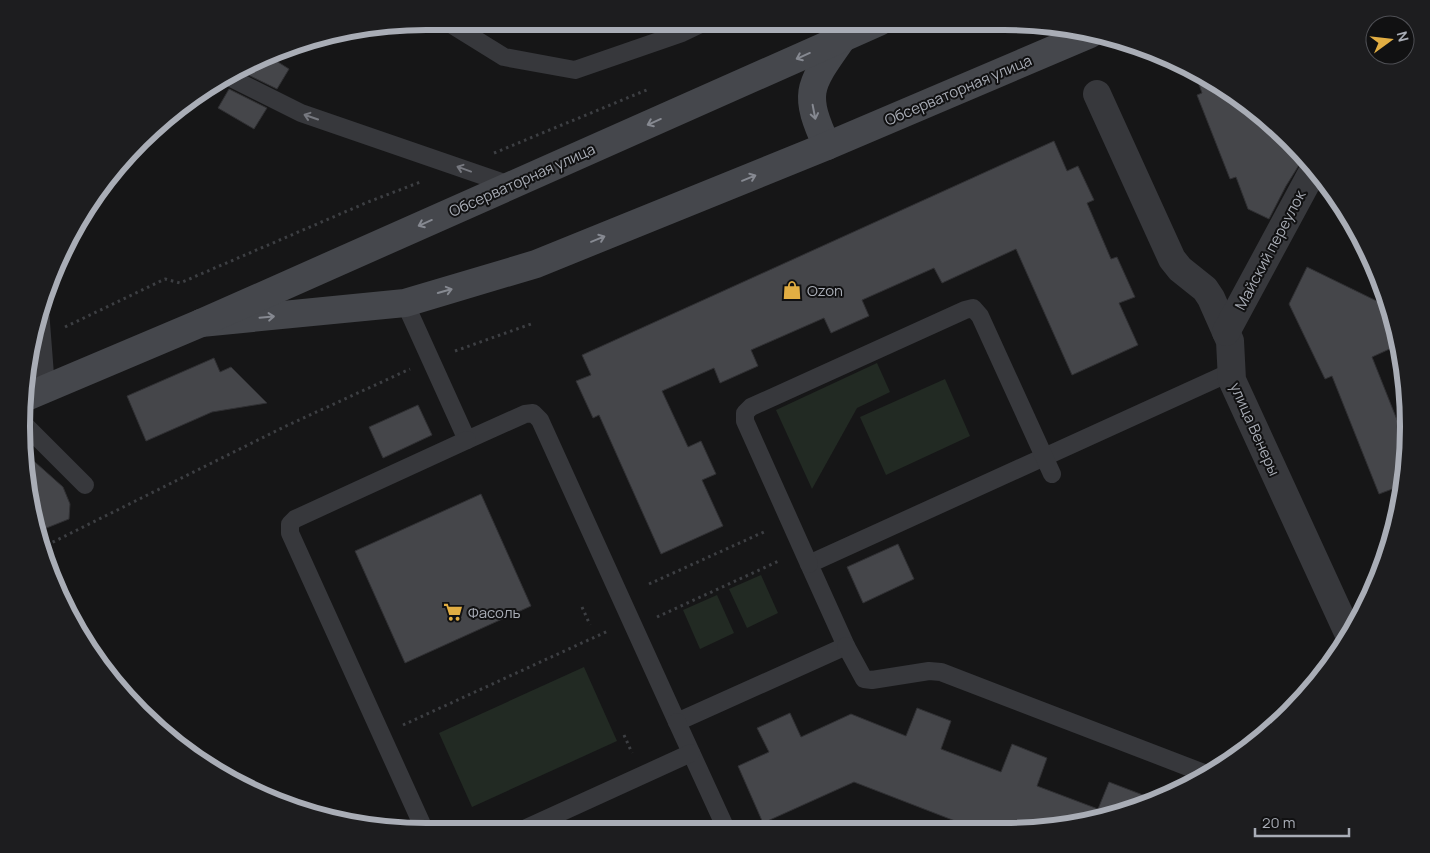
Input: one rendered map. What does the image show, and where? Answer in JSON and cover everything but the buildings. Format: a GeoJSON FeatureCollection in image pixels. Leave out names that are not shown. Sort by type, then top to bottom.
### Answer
{"type":"FeatureCollection","features":[{"type":"Feature","properties":{"kind":"main road","name":"Обсерваторная улица"},"geometry":{"type":"LineString","coordinates":[[36,393],[201,323],[861,30]]}},
{"type":"Feature","properties":{"kind":"main road"},"geometry":{"type":"LineString","coordinates":[[827,146],[816,123],[810,93],[819,72],[843,38]]}},
{"type":"Feature","properties":{"kind":"main road","name":"Обсерваторная улица"},"geometry":{"type":"LineString","coordinates":[[201,323],[405,303],[536,264],[827,146],[1081,38]]}},
{"type":"Feature","properties":{"kind":"street","name":"улица Венеры"},"geometry":{"type":"LineString","coordinates":[[1097,94],[1172,259],[1180,269],[1205,289],[1226,332],[1232,346],[1230,372],[1345,628]]}},
{"type":"Feature","properties":{"kind":"street","name":"Майский переулок"},"geometry":{"type":"LineString","coordinates":[[1226,332],[1310,176]]}},
{"type":"Feature","properties":{"kind":"lane"},"geometry":{"type":"LineString","coordinates":[[460,30],[504,57],[575,70],[688,30]]}},
{"type":"Feature","properties":{"kind":"lane"},"geometry":{"type":"LineString","coordinates":[[234,80],[300,113],[510,185]]}},
{"type":"Feature","properties":{"kind":"lane"},"geometry":{"type":"LineString","coordinates":[[405,303],[467,440]]}},
{"type":"Feature","properties":{"kind":"lane"},"geometry":{"type":"LineString","coordinates":[[1052,474],[980,316],[973,308],[751,407],[745,413],[745,421],[846,646],[864,679],[872,680],[929,671],[941,672],[1199,771]]}},
{"type":"Feature","properties":{"kind":"lane"},"geometry":{"type":"LineString","coordinates":[[36,393],[38,348]]}},
{"type":"Feature","properties":{"kind":"lane"},"geometry":{"type":"LineString","coordinates":[[806,557],[1044,457],[1230,372]]}},
{"type":"Feature","properties":{"kind":"lane"},"geometry":{"type":"LineString","coordinates":[[421,823],[290,533],[290,524],[294,519],[525,414],[533,413],[540,420],[723,823]]}},
{"type":"Feature","properties":{"kind":"lane"},"geometry":{"type":"LineString","coordinates":[[30,430],[85,485]]}},
{"type":"Feature","properties":{"kind":"lane"},"geometry":{"type":"LineString","coordinates":[[677,722],[846,646]]}},
{"type":"Feature","properties":{"kind":"lane"},"geometry":{"type":"LineString","coordinates":[[538,823],[692,753]]}},
{"type":"Feature","properties":{"kind":"path"},"geometry":{"type":"LineString","coordinates":[[48,544],[286,426],[431,360],[531,324]]}},
{"type":"Feature","properties":{"kind":"path"},"geometry":{"type":"LineString","coordinates":[[650,584],[790,520]]}},
{"type":"Feature","properties":{"kind":"path"},"geometry":{"type":"LineString","coordinates":[[659,616],[806,557]]}},
{"type":"Feature","properties":{"kind":"path"},"geometry":{"type":"LineString","coordinates":[[582,607],[590,625]]}},
{"type":"Feature","properties":{"kind":"path"},"geometry":{"type":"LineString","coordinates":[[382,735],[631,621]]}},
{"type":"Feature","properties":{"kind":"path"},"geometry":{"type":"LineString","coordinates":[[624,735],[634,757]]}},
{"type":"Feature","properties":{"kind":"shaded area"},"geometry":{"type":"Polygon","coordinates":[[[877,363],[890,392],[857,408],[812,489],[776,410],[877,363]]]}},
{"type":"Feature","properties":{"kind":"shaded area"},"geometry":{"type":"Polygon","coordinates":[[[945,379],[970,436],[886,475],[860,417],[945,379]]]}},
{"type":"Feature","properties":{"kind":"shaded area"},"geometry":{"type":"Polygon","coordinates":[[[761,575],[778,613],[747,628],[729,589],[761,575]]]}},
{"type":"Feature","properties":{"kind":"shaded area"},"geometry":{"type":"Polygon","coordinates":[[[717,595],[734,633],[700,649],[683,610],[717,595]]]}},
{"type":"Feature","properties":{"kind":"shaded area"},"geometry":{"type":"Polygon","coordinates":[[[584,667],[617,741],[472,807],[439,733],[584,667]]]}},
{"type":"Feature","properties":{"kind":"place","name":"Ozon"},"geometry":{"type":"Point","coordinates":[792,290]}},
{"type":"Feature","properties":{"kind":"place","name":"Фасоль"},"geometry":{"type":"Point","coordinates":[453,612]}}]}
